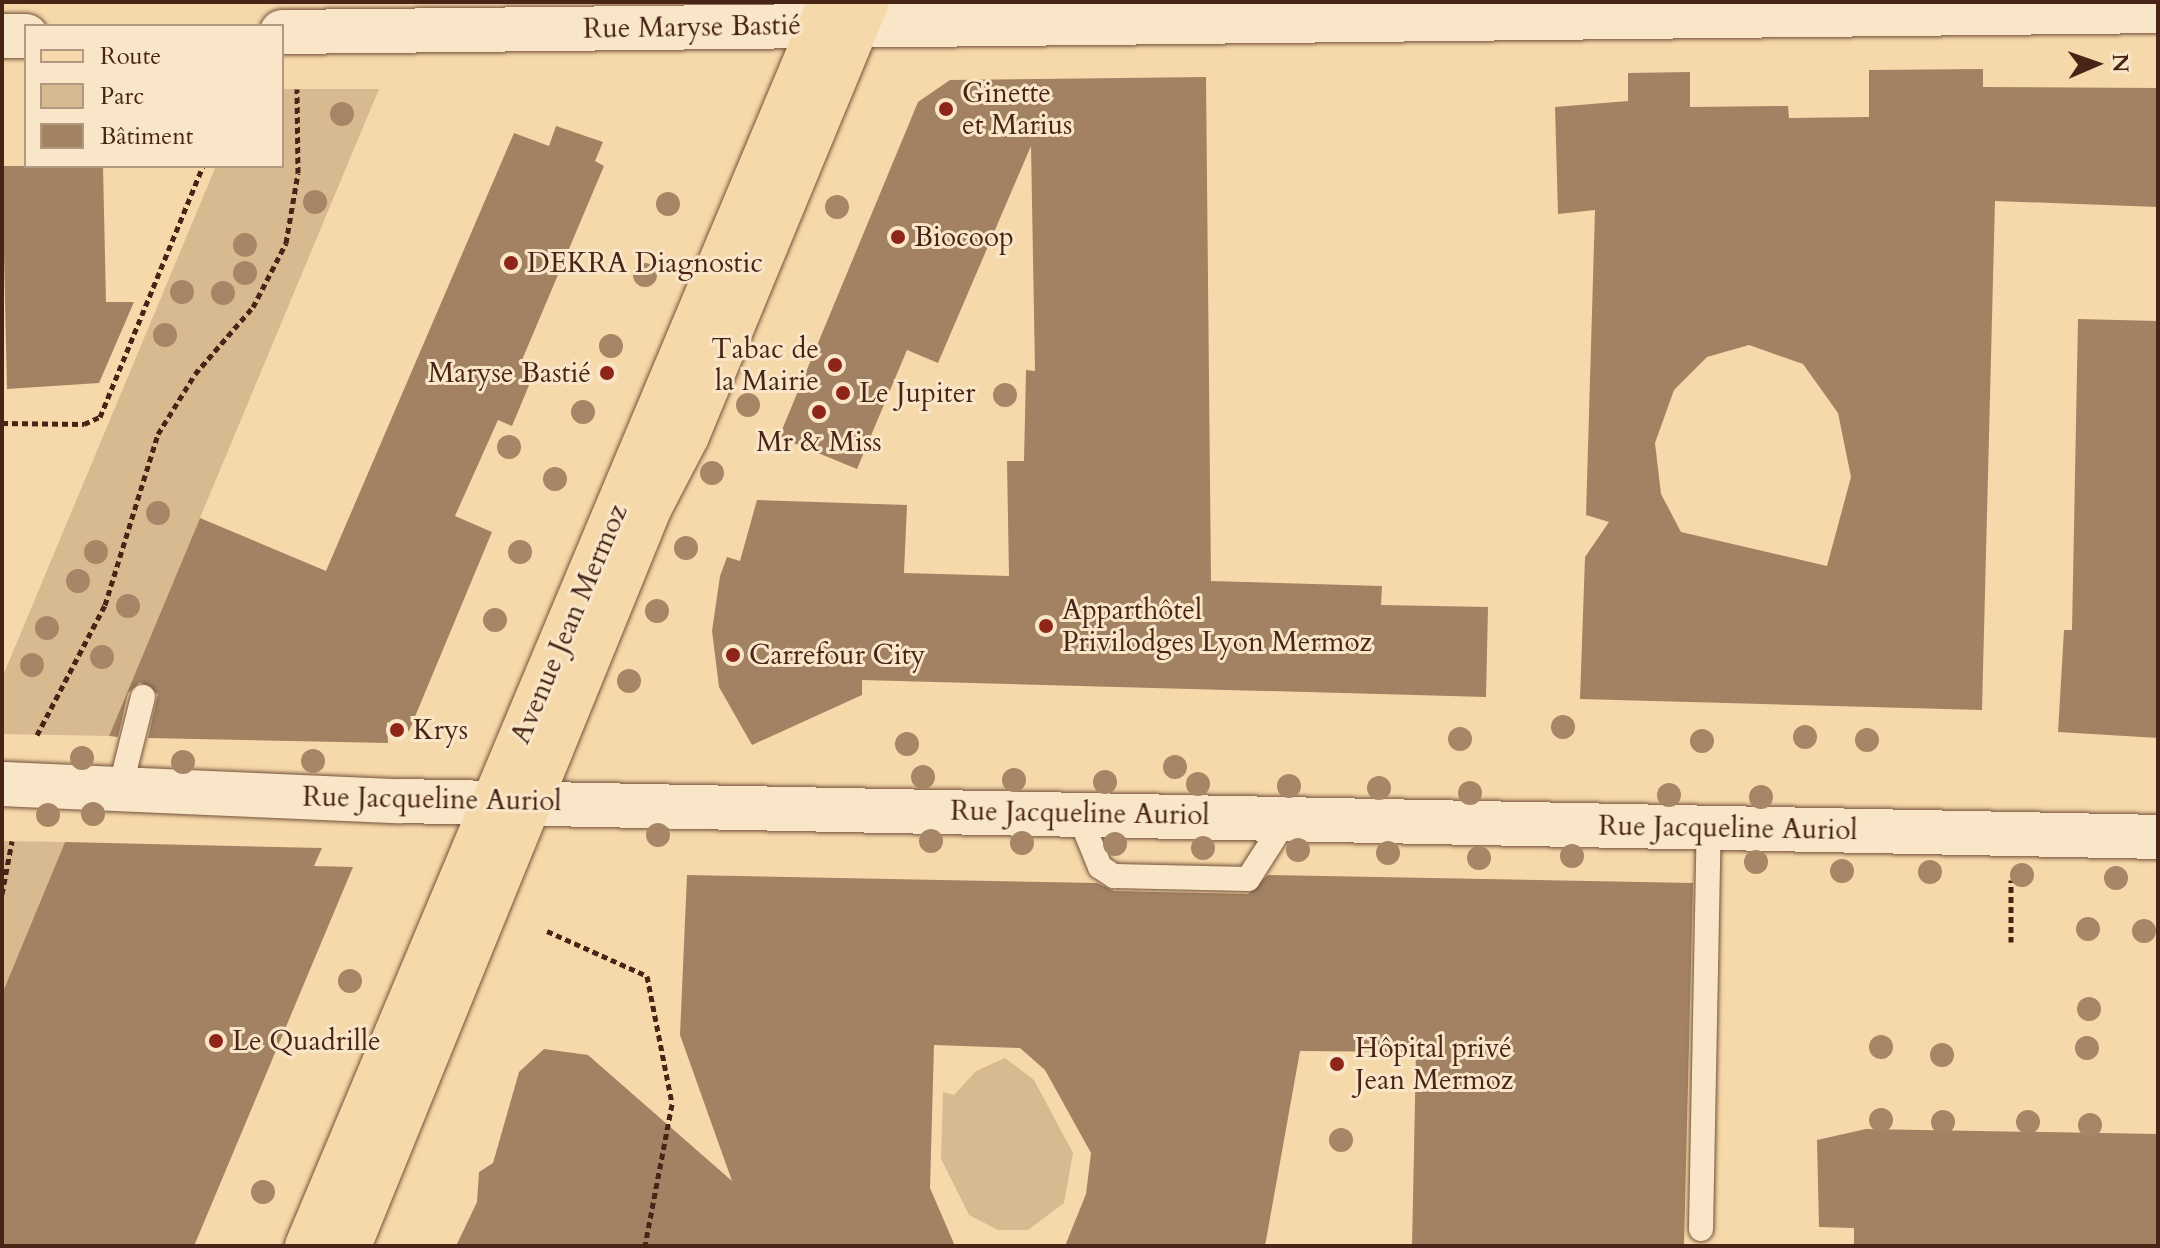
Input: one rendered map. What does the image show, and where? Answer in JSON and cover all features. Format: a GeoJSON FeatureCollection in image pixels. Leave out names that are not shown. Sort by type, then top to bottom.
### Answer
{"type":"FeatureCollection","features":[{"type":"Feature","properties":{"kind":"main road","name":"Avenue Jean Mermoz"},"geometry":{"type":"LineString","coordinates":[[307,1246],[513,801],[844,13]]}},
{"type":"Feature","properties":{"kind":"main road","name":"Avenue Jean Mermoz"},"geometry":{"type":"LineString","coordinates":[[349,1246],[513,801]]}},
{"type":"Feature","properties":{"kind":"street","name":"Rue Maryse Bastié"},"geometry":{"type":"LineString","coordinates":[[284,32],[844,13],[2158,11]]}},
{"type":"Feature","properties":{"kind":"street"},"geometry":{"type":"LineString","coordinates":[[2,36],[24,36]]}},
{"type":"Feature","properties":{"kind":"street","name":"Rue Jacqueline Auriol"},"geometry":{"type":"LineString","coordinates":[[2,784],[513,801],[2158,837]]}},
{"type":"Feature","properties":{"kind":"lane"},"geometry":{"type":"LineString","coordinates":[[120,789],[143,697]]}},
{"type":"Feature","properties":{"kind":"lane"},"geometry":{"type":"LineString","coordinates":[[1078,813],[1100,867],[1114,876],[1248,879],[1287,818]]}},
{"type":"Feature","properties":{"kind":"lane"},"geometry":{"type":"LineString","coordinates":[[1701,1229],[1709,827]]}},
{"type":"Feature","properties":{"kind":"path"},"geometry":{"type":"LineString","coordinates":[[37,735],[105,605],[158,434],[195,374],[253,307],[286,243],[298,173],[297,89]]}},
{"type":"Feature","properties":{"kind":"path"},"geometry":{"type":"LineString","coordinates":[[2,423],[84,424],[100,417],[202,168]]}},
{"type":"Feature","properties":{"kind":"path"},"geometry":{"type":"LineString","coordinates":[[2,894],[12,841]]}},
{"type":"Feature","properties":{"kind":"path"},"geometry":{"type":"LineString","coordinates":[[2011,875],[2011,942]]}},
{"type":"Feature","properties":{"kind":"path"},"geometry":{"type":"LineString","coordinates":[[547,931],[647,976],[672,1104],[645,1246]]}},
{"type":"Feature","properties":{"kind":"green space"},"geometry":{"type":"Polygon","coordinates":[[[284,89],[379,89],[109,736],[2,734],[2,678],[215,168],[284,168],[284,89]]]}},
{"type":"Feature","properties":{"kind":"green space"},"geometry":{"type":"Polygon","coordinates":[[[2,841],[65,842],[2,994],[2,841]]]}},
{"type":"Feature","properties":{"kind":"green space"},"geometry":{"type":"Polygon","coordinates":[[[1005,1058],[1034,1080],[1073,1153],[1064,1203],[1028,1230],[998,1230],[969,1215],[941,1159],[943,1092],[954,1095],[976,1071],[1005,1058]]]}},
{"type":"Feature","properties":{"kind":"building"},"geometry":{"type":"Polygon","coordinates":[[[1983,69],[1983,87],[2158,88],[2158,207],[1995,201],[1982,710],[1580,699],[1585,557],[1609,522],[1586,515],[1595,210],[1558,214],[1555,107],[1628,101],[1628,73],[1690,72],[1690,107],[1788,106],[1789,118],[1869,117],[1869,70],[1983,69]],[[1749,345],[1707,357],[1674,390],[1655,443],[1661,494],[1681,532],[1827,566],[1851,477],[1838,413],[1803,364],[1749,345]]]}},
{"type":"Feature","properties":{"kind":"building"},"geometry":{"type":"Polygon","coordinates":[[[1206,77],[1211,581],[1382,586],[1381,605],[1488,607],[1486,697],[862,680],[862,695],[752,745],[719,687],[712,631],[720,576],[727,557],[740,561],[757,500],[907,505],[904,573],[1009,576],[1007,461],[1024,461],[1026,370],[1035,371],[1031,146],[938,363],[907,350],[857,469],[779,437],[918,102],[950,80],[1206,77]]]}},
{"type":"Feature","properties":{"kind":"building"},"geometry":{"type":"Polygon","coordinates":[[[556,126],[603,142],[595,161],[604,166],[522,360],[537,366],[512,426],[498,420],[455,516],[492,532],[409,731],[387,722],[388,743],[148,738],[158,694],[140,682],[128,693],[118,737],[109,736],[200,518],[326,571],[514,133],[549,146],[556,126]]]}},
{"type":"Feature","properties":{"kind":"building"},"geometry":{"type":"Polygon","coordinates":[[[2,166],[103,168],[106,302],[134,302],[99,383],[7,389],[2,166]]]}},
{"type":"Feature","properties":{"kind":"building"},"geometry":{"type":"Polygon","coordinates":[[[2078,319],[2158,321],[2158,738],[2058,732],[2064,630],[2072,630],[2078,319]]]}},
{"type":"Feature","properties":{"kind":"building","name":"Le Quadrille"},"geometry":{"type":"Polygon","coordinates":[[[65,842],[322,848],[314,866],[353,867],[194,1246],[2,1246],[2,994],[65,842]]]}},
{"type":"Feature","properties":{"kind":"building"},"geometry":{"type":"Polygon","coordinates":[[[687,875],[1097,883],[1114,891],[1248,894],[1268,875],[1693,883],[1684,1246],[1412,1246],[1416,1052],[1300,1051],[1265,1246],[1065,1246],[1086,1194],[1091,1153],[1045,1070],[1020,1048],[934,1045],[930,1188],[955,1246],[456,1246],[477,1202],[479,1172],[493,1163],[519,1072],[544,1049],[588,1055],[732,1181],[680,1035],[687,875]]]}},
{"type":"Feature","properties":{"kind":"building"},"geometry":{"type":"Polygon","coordinates":[[[1866,1129],[2158,1134],[2158,1246],[1854,1246],[1854,1228],[1819,1227],[1817,1140],[1866,1129]]]}},
{"type":"Feature","properties":{"kind":"place","name":"Ginette et Marius"},"geometry":{"type":"Point","coordinates":[946,109]}},
{"type":"Feature","properties":{"kind":"place","name":"Biocoop"},"geometry":{"type":"Point","coordinates":[898,237]}},
{"type":"Feature","properties":{"kind":"place","name":"DEKRA Diagnostic"},"geometry":{"type":"Point","coordinates":[511,263]}},
{"type":"Feature","properties":{"kind":"place","name":"Tabac de la Mairie"},"geometry":{"type":"Point","coordinates":[835,365]}},
{"type":"Feature","properties":{"kind":"place","name":"Maryse Bastié"},"geometry":{"type":"Point","coordinates":[607,373]}},
{"type":"Feature","properties":{"kind":"place","name":"Le Jupiter"},"geometry":{"type":"Point","coordinates":[843,393]}},
{"type":"Feature","properties":{"kind":"place","name":"Mr & Miss"},"geometry":{"type":"Point","coordinates":[819,412]}},
{"type":"Feature","properties":{"kind":"place","name":"Apparthôtel Privilodges Lyon Mermoz"},"geometry":{"type":"Point","coordinates":[1046,626]}},
{"type":"Feature","properties":{"kind":"place","name":"Carrefour City"},"geometry":{"type":"Point","coordinates":[733,655]}},
{"type":"Feature","properties":{"kind":"place","name":"Krys"},"geometry":{"type":"Point","coordinates":[397,730]}},
{"type":"Feature","properties":{"kind":"place","name":"Le Quadrille"},"geometry":{"type":"Point","coordinates":[216,1041]}},
{"type":"Feature","properties":{"kind":"place","name":"Hôpital privé Jean Mermoz"},"geometry":{"type":"Point","coordinates":[1337,1064]}}]}
